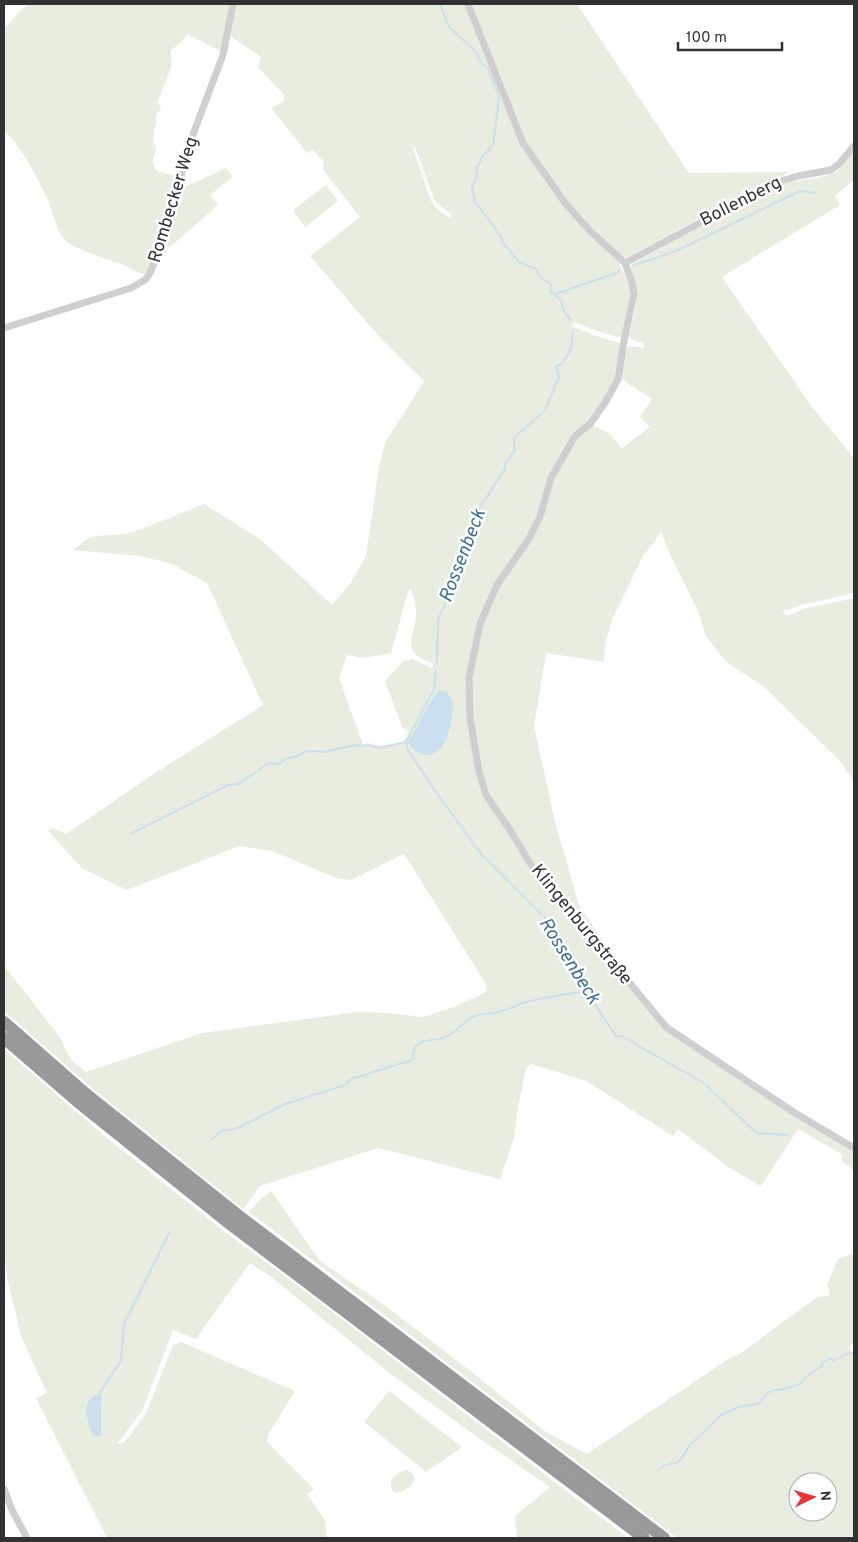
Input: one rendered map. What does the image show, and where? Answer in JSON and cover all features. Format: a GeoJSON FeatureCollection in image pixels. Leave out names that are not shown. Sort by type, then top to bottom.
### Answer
{"type":"FeatureCollection","features":[{"type":"Feature","properties":{"kind":"highway"},"geometry":{"type":"LineString","coordinates":[[4,1022],[86,1094],[239,1216],[664,1538]]}},
{"type":"Feature","properties":{"kind":"highway"},"geometry":{"type":"LineString","coordinates":[[4,1038],[78,1102],[230,1224],[644,1538]]}},
{"type":"Feature","properties":{"kind":"street","name":"Rombecker Weg"},"geometry":{"type":"LineString","coordinates":[[4,328],[131,288],[146,280],[154,265],[172,216],[186,153],[223,55],[233,4]]}},
{"type":"Feature","properties":{"kind":"street","name":"Klingenburgstraße"},"geometry":{"type":"LineString","coordinates":[[468,4],[527,150],[571,211],[625,263],[634,294],[618,379],[606,402],[591,422],[575,436],[551,478],[540,517],[528,540],[497,585],[480,624],[470,678],[470,718],[479,772],[486,795],[538,876],[563,902],[666,1027],[794,1113],[854,1148]]}},
{"type":"Feature","properties":{"kind":"street","name":"Bollenberg"},"geometry":{"type":"LineString","coordinates":[[625,263],[774,183],[831,170],[839,164],[854,146]]}},
{"type":"Feature","properties":{"kind":"street"},"geometry":{"type":"LineString","coordinates":[[4,1489],[12,1510],[27,1538]]}},
{"type":"Feature","properties":{"kind":"shaded area"},"geometry":{"type":"Polygon","coordinates":[[[29,4],[231,4],[222,52],[187,34],[182,42],[171,50],[171,68],[158,101],[161,110],[157,113],[153,140],[156,149],[153,163],[156,171],[179,177],[174,202],[160,243],[155,244],[150,258],[152,263],[147,273],[142,274],[75,247],[62,237],[48,201],[34,173],[17,146],[4,130],[4,29],[29,4]]]}},
{"type":"Feature","properties":{"kind":"shaded area"},"geometry":{"type":"Polygon","coordinates":[[[236,4],[577,4],[689,173],[790,172],[757,187],[619,262],[631,290],[622,338],[574,322],[572,326],[620,343],[616,377],[604,401],[588,422],[574,434],[554,480],[578,437],[592,425],[609,433],[622,448],[650,427],[640,417],[652,399],[621,379],[625,349],[630,346],[644,348],[643,343],[632,340],[629,336],[637,297],[637,287],[631,272],[632,264],[760,193],[787,182],[818,178],[837,172],[854,151],[854,180],[835,196],[840,205],[722,277],[812,407],[854,458],[854,593],[801,605],[782,612],[787,616],[803,609],[854,598],[854,783],[842,763],[763,686],[726,662],[706,636],[698,611],[668,550],[661,531],[643,556],[612,620],[605,644],[604,662],[546,653],[534,726],[555,822],[579,905],[607,947],[604,948],[540,875],[507,830],[560,903],[663,1028],[854,1151],[854,1171],[841,1160],[843,1155],[798,1129],[761,1186],[731,1169],[678,1129],[673,1136],[586,1081],[531,1064],[526,1069],[514,1138],[500,1179],[378,1148],[260,1186],[243,1209],[99,1094],[4,1011],[5,967],[59,1036],[72,1061],[86,1072],[202,1033],[358,1012],[423,1017],[454,1007],[486,992],[486,984],[404,854],[351,880],[336,878],[272,851],[239,846],[127,890],[82,868],[48,831],[53,828],[66,834],[155,773],[263,705],[207,583],[172,564],[141,556],[73,550],[87,539],[96,536],[126,534],[204,504],[260,539],[332,605],[349,585],[366,556],[379,467],[385,443],[424,381],[382,340],[310,256],[360,217],[324,171],[323,161],[313,150],[307,153],[271,108],[284,101],[284,95],[258,67],[261,57],[230,36],[236,4]],[[415,147],[413,148],[431,201],[437,209],[451,219],[451,214],[434,199],[415,147]],[[411,589],[408,592],[391,653],[363,658],[347,655],[339,678],[363,745],[367,743],[380,746],[403,743],[409,732],[402,727],[385,681],[403,661],[412,659],[433,668],[433,664],[417,656],[411,647],[416,616],[415,602],[411,589]]]}},
{"type":"Feature","properties":{"kind":"shaded area"},"geometry":{"type":"Polygon","coordinates":[[[226,168],[233,177],[210,195],[218,205],[170,247],[165,244],[182,188],[226,168]]]}},
{"type":"Feature","properties":{"kind":"shaded area"},"geometry":{"type":"Polygon","coordinates":[[[326,185],[338,201],[305,227],[293,210],[326,185]]]}},
{"type":"Feature","properties":{"kind":"shaded area"},"geometry":{"type":"Polygon","coordinates":[[[4,1049],[102,1134],[225,1232],[300,1287],[628,1538],[517,1538],[515,1516],[550,1487],[392,1375],[271,1277],[250,1263],[196,1339],[173,1330],[142,1411],[117,1444],[125,1442],[146,1413],[173,1345],[181,1342],[295,1391],[268,1435],[267,1442],[314,1489],[307,1494],[325,1520],[327,1538],[107,1538],[36,1398],[47,1393],[21,1336],[7,1277],[4,1251],[4,1049]]]}},
{"type":"Feature","properties":{"kind":"shaded area"},"geometry":{"type":"Polygon","coordinates":[[[271,1191],[320,1261],[380,1302],[468,1369],[546,1432],[587,1454],[730,1358],[738,1355],[816,1298],[830,1295],[827,1285],[838,1259],[854,1253],[854,1346],[853,1344],[849,1346],[854,1355],[854,1538],[677,1538],[249,1212],[271,1191]]]}},
{"type":"Feature","properties":{"kind":"shaded area"},"geometry":{"type":"Polygon","coordinates":[[[389,1391],[462,1447],[426,1472],[364,1422],[389,1391]]]}},
{"type":"Feature","properties":{"kind":"shaded area"},"geometry":{"type":"Polygon","coordinates":[[[407,1470],[414,1477],[414,1481],[408,1488],[395,1493],[391,1485],[393,1478],[395,1475],[407,1470]]]}},
{"type":"Feature","properties":{"kind":"water"},"geometry":{"type":"Polygon","coordinates":[[[439,690],[447,692],[452,702],[453,714],[445,742],[433,754],[425,755],[416,751],[408,743],[429,704],[439,690]]]}},
{"type":"Feature","properties":{"kind":"water"},"geometry":{"type":"Polygon","coordinates":[[[99,1394],[102,1396],[101,1436],[93,1436],[86,1412],[89,1401],[99,1394]]]}},
{"type":"Feature","properties":{"kind":"waterway","name":"Rossenbeck"},"geometry":{"type":"LineString","coordinates":[[441,4],[449,27],[476,52],[481,63],[488,69],[499,97],[493,144],[483,155],[476,168],[477,176],[472,187],[475,202],[501,236],[503,243],[519,262],[536,269],[541,278],[551,284],[550,291],[560,299],[565,313],[571,320]]}},
{"type":"Feature","properties":{"kind":"waterway"},"geometry":{"type":"LineString","coordinates":[[632,266],[676,251],[800,191],[816,193]]}},
{"type":"Feature","properties":{"kind":"waterway"},"geometry":{"type":"LineString","coordinates":[[555,294],[619,272]]}},
{"type":"Feature","properties":{"kind":"waterway","name":"Rossenbeck"},"geometry":{"type":"LineString","coordinates":[[437,664],[438,619],[456,581],[465,539],[474,516],[505,469],[505,464],[515,450],[514,438],[545,410],[559,377],[556,366],[562,364],[571,349],[573,331]]}},
{"type":"Feature","properties":{"kind":"waterway","name":"Rossenbeck"},"geometry":{"type":"LineString","coordinates":[[436,670],[434,689],[406,742],[408,750],[435,791],[482,855],[545,918],[590,997],[616,1036],[623,1037],[704,1083],[758,1133],[788,1135]]}},
{"type":"Feature","properties":{"kind":"waterway"},"geometry":{"type":"LineString","coordinates":[[132,833],[228,785],[238,784],[270,763],[279,764],[285,759],[304,752],[324,752],[357,745],[379,748],[406,742]]}},
{"type":"Feature","properties":{"kind":"waterway"},"geometry":{"type":"LineString","coordinates":[[212,1139],[220,1132],[238,1128],[285,1104],[345,1085],[351,1079],[412,1060],[413,1051],[420,1043],[444,1037],[454,1032],[472,1017],[495,1013],[539,999],[588,991]]}},
{"type":"Feature","properties":{"kind":"waterway"},"geometry":{"type":"LineString","coordinates":[[99,1394],[121,1361],[124,1324],[169,1233]]}},
{"type":"Feature","properties":{"kind":"waterway"},"geometry":{"type":"LineString","coordinates":[[660,1469],[663,1466],[678,1462],[689,1446],[721,1415],[739,1407],[760,1403],[771,1391],[802,1383],[804,1378],[831,1358],[834,1361],[852,1353]]}}]}
